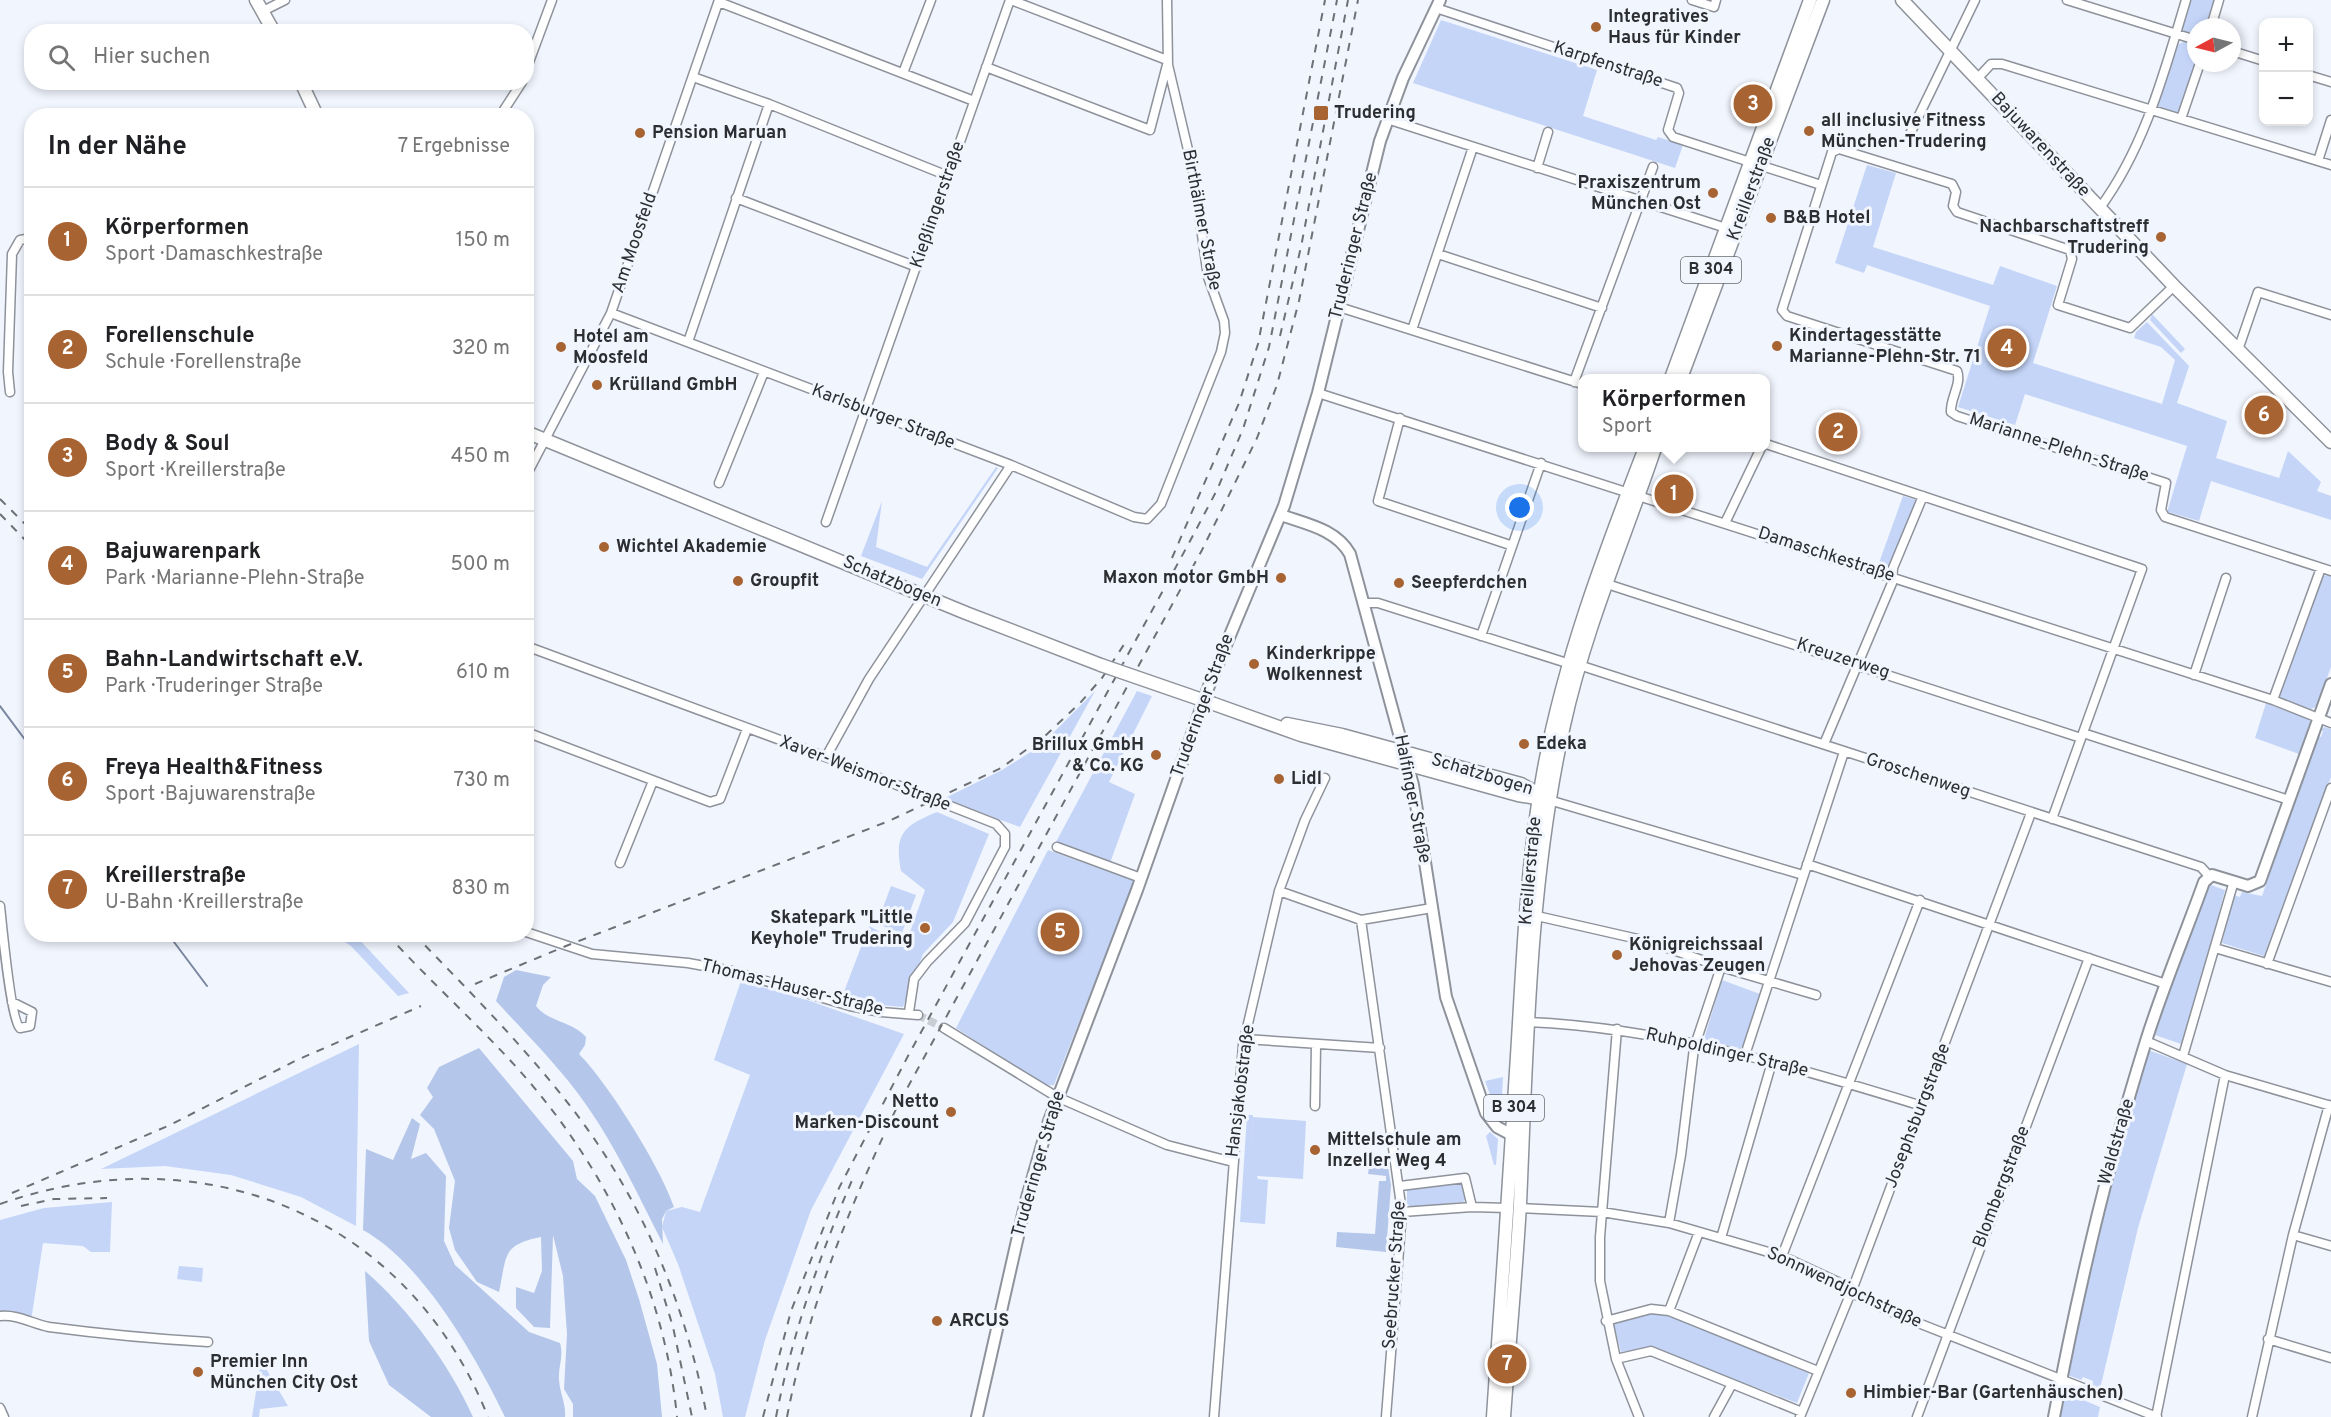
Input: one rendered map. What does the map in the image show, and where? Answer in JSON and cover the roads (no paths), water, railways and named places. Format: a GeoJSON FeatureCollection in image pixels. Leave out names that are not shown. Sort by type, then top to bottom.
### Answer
{"type":"FeatureCollection","features":[{"type":"Feature","properties":{"kind":"main road"},"geometry":{"type":"LineString","coordinates":[[256,0],[270,24]]}},
{"type":"Feature","properties":{"kind":"main road","name":"Kreillerstraße"},"geometry":{"type":"LineString","coordinates":[[1682,374],[1756,164],[1810,0]]}},
{"type":"Feature","properties":{"kind":"main road","name":"Kreillerstraße"},"geometry":{"type":"LineString","coordinates":[[1672,374],[1726,228],[1756,164],[1823,0]]}},
{"type":"Feature","properties":{"kind":"main road","name":"Bajuwarenstraße"},"geometry":{"type":"LineString","coordinates":[[1902,0],[2099,209],[2331,442]]}},
{"type":"Feature","properties":{"kind":"main road"},"geometry":{"type":"LineString","coordinates":[[305,90],[313,108]]}},
{"type":"Feature","properties":{"kind":"main road","name":"Schatzbogen"},"geometry":{"type":"LineString","coordinates":[[534,436],[642,478],[922,595],[1101,665],[1301,735],[1408,765],[1542,797]]}},
{"type":"Feature","properties":{"kind":"main road","name":"Kreillerstraße"},"geometry":{"type":"LineString","coordinates":[[1574,664],[1604,583],[1644,452]]}},
{"type":"Feature","properties":{"kind":"main road","name":"Kreillerstraße"},"geometry":{"type":"LineString","coordinates":[[1504,1417],[1527,915],[1542,797],[1596,581],[1653,452]]}},
{"type":"Feature","properties":{"kind":"main road","name":"Schatzbogen"},"geometry":{"type":"LineString","coordinates":[[1263,720],[1322,731],[1521,784],[1542,797]]}},
{"type":"Feature","properties":{"kind":"main road","name":"Kreillerstraße"},"geometry":{"type":"LineString","coordinates":[[1516,1127],[1537,916],[1542,797]]}},
{"type":"Feature","properties":{"kind":"main road","name":"Kreillerstraße"},"geometry":{"type":"LineString","coordinates":[[1493,1417],[1513,1208]]}},
{"type":"Feature","properties":{"kind":"street"},"geometry":{"type":"LineString","coordinates":[[263,11],[285,0]]}},
{"type":"Feature","properties":{"kind":"street"},"geometry":{"type":"LineString","coordinates":[[534,48],[552,0]]}},
{"type":"Feature","properties":{"kind":"street"},"geometry":{"type":"LineString","coordinates":[[903,74],[931,0]]}},
{"type":"Feature","properties":{"kind":"street"},"geometry":{"type":"LineString","coordinates":[[1010,0],[1167,62]]}},
{"type":"Feature","properties":{"kind":"street","name":"Kießlingerstraße"},"geometry":{"type":"LineString","coordinates":[[826,522],[1010,0]]}},
{"type":"Feature","properties":{"kind":"street","name":"Birthälmer Straße"},"geometry":{"type":"LineString","coordinates":[[1153,515],[1161,504],[1187,440],[1225,333],[1224,321],[1208,277],[1194,171],[1167,62],[1167,0]]}},
{"type":"Feature","properties":{"kind":"street"},"geometry":{"type":"LineString","coordinates":[[1692,0],[1715,3]]}},
{"type":"Feature","properties":{"kind":"street"},"geometry":{"type":"LineString","coordinates":[[1908,138],[1975,0]]}},
{"type":"Feature","properties":{"kind":"street"},"geometry":{"type":"LineString","coordinates":[[2067,0],[2187,37]]}},
{"type":"Feature","properties":{"kind":"street"},"geometry":{"type":"LineString","coordinates":[[2099,209],[2127,168],[2151,110],[2186,0]]}},
{"type":"Feature","properties":{"kind":"street"},"geometry":{"type":"LineString","coordinates":[[2214,18],[2219,0]]}},
{"type":"Feature","properties":{"kind":"street"},"geometry":{"type":"LineString","coordinates":[[719,1],[974,101]]}},
{"type":"Feature","properties":{"kind":"street","name":"Am Moosfeld"},"geometry":{"type":"LineString","coordinates":[[534,461],[611,312],[719,1]]}},
{"type":"Feature","properties":{"kind":"street","name":"Karpfenstraße"},"geometry":{"type":"LineString","coordinates":[[1438,4],[1677,88],[1679,93],[1670,134],[1756,164]]}},
{"type":"Feature","properties":{"kind":"street","name":"Truderinger Straße"},"geometry":{"type":"LineString","coordinates":[[977,1416],[1024,1211],[1057,1097],[1141,878],[1212,676],[1281,515],[1318,393],[1362,207],[1387,119],[1438,4]]}},
{"type":"Feature","properties":{"kind":"street"},"geometry":{"type":"LineString","coordinates":[[2241,54],[2259,59]]}},
{"type":"Feature","properties":{"kind":"street","name":"Birthälmer Straße"},"geometry":{"type":"LineString","coordinates":[[986,66],[1150,130],[1167,62]]}},
{"type":"Feature","properties":{"kind":"street"},"geometry":{"type":"LineString","coordinates":[[1977,79],[1991,64],[2002,64],[2331,165]]}},
{"type":"Feature","properties":{"kind":"street"},"geometry":{"type":"LineString","coordinates":[[2181,119],[2197,72]]}},
{"type":"Feature","properties":{"kind":"street"},"geometry":{"type":"LineString","coordinates":[[693,76],[948,176]]}},
{"type":"Feature","properties":{"kind":"street"},"geometry":{"type":"LineString","coordinates":[[2313,77],[2331,82]]}},
{"type":"Feature","properties":{"kind":"street"},"geometry":{"type":"LineString","coordinates":[[505,108],[517,90]]}},
{"type":"Feature","properties":{"kind":"street"},"geometry":{"type":"LineString","coordinates":[[1161,93],[1173,91]]}},
{"type":"Feature","properties":{"kind":"street"},"geometry":{"type":"LineString","coordinates":[[688,342],[769,104]]}},
{"type":"Feature","properties":{"kind":"street"},"geometry":{"type":"LineString","coordinates":[[1387,119],[1726,228]]}},
{"type":"Feature","properties":{"kind":"street"},"geometry":{"type":"LineString","coordinates":[[2318,161],[2331,120]]}},
{"type":"Feature","properties":{"kind":"street"},"geometry":{"type":"LineString","coordinates":[[1537,168],[1548,132]]}},
{"type":"Feature","properties":{"kind":"street"},"geometry":{"type":"LineString","coordinates":[[1412,330],[1473,147]]}},
{"type":"Feature","properties":{"kind":"street"},"geometry":{"type":"LineString","coordinates":[[1756,164],[1821,184],[1832,152],[1839,149],[1952,184],[1956,192],[1953,206],[1958,212],[2073,252],[2058,305],[2126,327],[2131,327],[2174,286]]}},
{"type":"Feature","properties":{"kind":"street"},"geometry":{"type":"LineString","coordinates":[[1581,374],[1653,167]]}},
{"type":"Feature","properties":{"kind":"street","name":"Marianne-Plehn-Straße"},"geometry":{"type":"LineString","coordinates":[[1821,184],[1783,306],[1784,315],[1957,371],[1959,378],[1950,405],[1951,412],[1957,416],[2162,481],[2166,483],[2167,488],[2161,510],[2165,517],[2331,571]]}},
{"type":"Feature","properties":{"kind":"street"},"geometry":{"type":"LineString","coordinates":[[736,198],[917,267]]}},
{"type":"Feature","properties":{"kind":"street"},"geometry":{"type":"LineString","coordinates":[[10,393],[8,372],[12,254],[20,240],[24,239]]}},
{"type":"Feature","properties":{"kind":"street"},"geometry":{"type":"LineString","coordinates":[[1438,254],[1602,308]]}},
{"type":"Feature","properties":{"kind":"street"},"geometry":{"type":"LineString","coordinates":[[2238,350],[2258,292],[2331,315]]}},
{"type":"Feature","properties":{"kind":"street"},"geometry":{"type":"LineString","coordinates":[[1339,307],[1578,383]]}},
{"type":"Feature","properties":{"kind":"street","name":"Karlsburger Straße"},"geometry":{"type":"LineString","coordinates":[[611,312],[1011,465],[1134,517],[1147,519],[1153,515]]}},
{"type":"Feature","properties":{"kind":"street"},"geometry":{"type":"LineString","coordinates":[[719,483],[764,372]]}},
{"type":"Feature","properties":{"kind":"street","name":"Damaschkestraße"},"geometry":{"type":"LineString","coordinates":[[1318,393],[2273,700],[2331,723]]}},
{"type":"Feature","properties":{"kind":"street"},"geometry":{"type":"LineString","coordinates":[[1400,418],[1378,501],[1510,545]]}},
{"type":"Feature","properties":{"kind":"street"},"geometry":{"type":"LineString","coordinates":[[1770,445],[2142,569],[2052,819]]}},
{"type":"Feature","properties":{"kind":"street"},"geometry":{"type":"LineString","coordinates":[[1725,523],[1759,452]]}},
{"type":"Feature","properties":{"kind":"street"},"geometry":{"type":"LineString","coordinates":[[1481,636],[1510,545],[1541,463]]}},
{"type":"Feature","properties":{"kind":"street"},"geometry":{"type":"LineString","coordinates":[[826,757],[869,679],[922,595],[1011,465]]}},
{"type":"Feature","properties":{"kind":"street"},"geometry":{"type":"LineString","coordinates":[[1824,744],[1892,584],[1893,568],[1923,495]]}},
{"type":"Feature","properties":{"kind":"street","name":"Halfinger Straße"},"geometry":{"type":"LineString","coordinates":[[1281,515],[1332,534],[1344,544],[1352,559],[1408,765],[1446,997],[1484,1109],[1493,1123],[1516,1127]]}},
{"type":"Feature","properties":{"kind":"street"},"geometry":{"type":"LineString","coordinates":[[2273,700],[2321,568]]}},
{"type":"Feature","properties":{"kind":"street"},"geometry":{"type":"LineString","coordinates":[[2194,675],[2226,578]]}},
{"type":"Feature","properties":{"kind":"street","name":"Kreuzerweg"},"geometry":{"type":"LineString","coordinates":[[1604,583],[2289,800]]}},
{"type":"Feature","properties":{"kind":"street","name":"Groschenweg"},"geometry":{"type":"LineString","coordinates":[[1364,603],[1378,603],[1824,744],[2201,867],[2209,876],[2254,885],[2263,875],[2289,800]]}},
{"type":"Feature","properties":{"kind":"street","name":"Xaver-Weismor-Straße"},"geometry":{"type":"LineString","coordinates":[[534,649],[826,757],[996,824],[1005,834],[1005,847],[964,923],[914,979],[913,1013]]}},
{"type":"Feature","properties":{"kind":"street"},"geometry":{"type":"LineString","coordinates":[[2289,800],[2331,684]]}},
{"type":"Feature","properties":{"kind":"street"},"geometry":{"type":"LineString","coordinates":[[534,738],[710,802],[720,799],[747,729]]}},
{"type":"Feature","properties":{"kind":"street"},"geometry":{"type":"LineString","coordinates":[[1745,1055],[1844,752]]}},
{"type":"Feature","properties":{"kind":"street","name":"Hansjakobstraße"},"geometry":{"type":"LineString","coordinates":[[1214,1417],[1233,1162],[1245,1039],[1279,891],[1308,815],[1326,778]]}},
{"type":"Feature","properties":{"kind":"street"},"geometry":{"type":"LineString","coordinates":[[620,863],[653,781]]}},
{"type":"Feature","properties":{"kind":"street"},"geometry":{"type":"LineString","coordinates":[[2267,964],[2331,788]]}},
{"type":"Feature","properties":{"kind":"street"},"geometry":{"type":"LineString","coordinates":[[1542,797],[1803,875]]}},
{"type":"Feature","properties":{"kind":"street","name":"Josephsburgstraße"},"geometry":{"type":"LineString","coordinates":[[1801,1415],[1922,1106],[2031,813]]}},
{"type":"Feature","properties":{"kind":"street"},"geometry":{"type":"LineString","coordinates":[[1057,847],[1141,878]]}},
{"type":"Feature","properties":{"kind":"street"},"geometry":{"type":"LineString","coordinates":[[1807,864],[2166,984]]}},
{"type":"Feature","properties":{"kind":"street","name":"Waldstraße"},"geometry":{"type":"LineString","coordinates":[[2054,1417],[2088,1245],[2146,1041],[2209,876]]}},
{"type":"Feature","properties":{"kind":"street"},"geometry":{"type":"LineString","coordinates":[[2183,1056],[2215,948],[2229,890],[2234,881]]}},
{"type":"Feature","properties":{"kind":"street"},"geometry":{"type":"LineString","coordinates":[[1279,891],[1361,920],[1432,909]]}},
{"type":"Feature","properties":{"kind":"street"},"geometry":{"type":"LineString","coordinates":[[1782,1257],[1920,900]]}},
{"type":"Feature","properties":{"kind":"street"},"geometry":{"type":"LineString","coordinates":[[0,906],[12,1002]]}},
{"type":"Feature","properties":{"kind":"street"},"geometry":{"type":"LineString","coordinates":[[1537,916],[1651,942],[1721,967],[1816,995]]}},
{"type":"Feature","properties":{"kind":"street","name":"Seebrucker Straße"},"geometry":{"type":"LineString","coordinates":[[1361,920],[1402,1212],[1386,1417]]}},
{"type":"Feature","properties":{"kind":"street","name":"Thomas-Hauser-Straße"},"geometry":{"type":"LineString","coordinates":[[534,935],[592,954],[688,963],[724,969],[850,1006],[881,1012],[913,1013]]}},
{"type":"Feature","properties":{"kind":"street"},"geometry":{"type":"LineString","coordinates":[[2215,948],[2331,981]]}},
{"type":"Feature","properties":{"kind":"street","name":"Blombergstraße"},"geometry":{"type":"LineString","coordinates":[[1917,1417],[2089,958]]}},
{"type":"Feature","properties":{"kind":"street"},"geometry":{"type":"LineString","coordinates":[[1669,1223],[1681,1155],[1695,1042],[1721,967]]}},
{"type":"Feature","properties":{"kind":"street","name":"Ruhpoldinger Straße"},"geometry":{"type":"LineString","coordinates":[[1528,1023],[1617,1029],[1695,1042],[1849,1083],[1922,1106]]}},
{"type":"Feature","properties":{"kind":"street"},"geometry":{"type":"LineString","coordinates":[[944,1028],[1057,1097],[1065,1098],[1167,1145],[1233,1162]]}},
{"type":"Feature","properties":{"kind":"street"},"geometry":{"type":"LineString","coordinates":[[1617,1029],[1602,1212],[1600,1281],[1606,1321],[1616,1359],[1639,1417]]}},
{"type":"Feature","properties":{"kind":"street"},"geometry":{"type":"LineString","coordinates":[[1245,1039],[1380,1048]]}},
{"type":"Feature","properties":{"kind":"street"},"geometry":{"type":"LineString","coordinates":[[2146,1041],[2225,1075],[2330,1105],[2293,1235],[2252,1417]]}},
{"type":"Feature","properties":{"kind":"street"},"geometry":{"type":"LineString","coordinates":[[1315,1106],[1316,1045]]}},
{"type":"Feature","properties":{"kind":"street"},"geometry":{"type":"LineString","coordinates":[[1721,1238],[1772,1062]]}},
{"type":"Feature","properties":{"kind":"street"},"geometry":{"type":"LineString","coordinates":[[2156,1417],[2225,1075]]}},
{"type":"Feature","properties":{"kind":"street"},"geometry":{"type":"LineString","coordinates":[[1400,1186],[1465,1178],[1472,1207]]}},
{"type":"Feature","properties":{"kind":"street","name":"Sonnwendjochstraße"},"geometry":{"type":"LineString","coordinates":[[1402,1212],[1472,1207],[1513,1208],[1602,1212],[1669,1223],[1782,1257],[1903,1317],[2156,1417]]}},
{"type":"Feature","properties":{"kind":"street"},"geometry":{"type":"LineString","coordinates":[[1669,1311],[1699,1232]]}},
{"type":"Feature","properties":{"kind":"street"},"geometry":{"type":"LineString","coordinates":[[2293,1235],[2331,1246]]}},
{"type":"Feature","properties":{"kind":"street"},"geometry":{"type":"LineString","coordinates":[[1606,1321],[1651,1309],[1669,1311],[1818,1371]]}},
{"type":"Feature","properties":{"kind":"street"},"geometry":{"type":"LineString","coordinates":[[0,1316],[12,1316],[33,1324],[63,1329],[208,1342]]}},
{"type":"Feature","properties":{"kind":"street"},"geometry":{"type":"LineString","coordinates":[[2268,1339],[2331,1358]]}},
{"type":"Feature","properties":{"kind":"street"},"geometry":{"type":"LineString","coordinates":[[1616,1359],[1651,1351],[1801,1415]]}},
{"type":"Feature","properties":{"kind":"street"},"geometry":{"type":"LineString","coordinates":[[1714,1417],[1732,1384]]}},
{"type":"Feature","properties":{"kind":"street"},"geometry":{"type":"LineString","coordinates":[[0,1408],[4,1417]]}},
{"type":"Feature","properties":{"kind":"street"},"geometry":{"type":"LineString","coordinates":[[977,1416],[990,1417]]}},
{"type":"Feature","properties":{"kind":"waterway"},"geometry":{"type":"LineString","coordinates":[[0,706],[24,738]]}},
{"type":"Feature","properties":{"kind":"waterway"},"geometry":{"type":"LineString","coordinates":[[174,942],[207,986]]}},
{"type":"Feature","properties":{"kind":"tunnel"},"geometry":{"type":"LineString","coordinates":[[918,1015],[944,1028]]}},
{"type":"Feature","properties":{"kind":"railway"},"geometry":{"type":"LineString","coordinates":[[1172,558],[1239,403],[1258,344],[1325,0]]}},
{"type":"Feature","properties":{"kind":"railway"},"geometry":{"type":"LineString","coordinates":[[763,1417],[791,1311],[839,1188],[908,1056],[1189,543],[1217,490],[1243,429],[1269,347],[1337,0]]}},
{"type":"Feature","properties":{"kind":"railway"},"geometry":{"type":"LineString","coordinates":[[1280,336],[1301,247],[1348,0]]}},
{"type":"Feature","properties":{"kind":"railway"},"geometry":{"type":"LineString","coordinates":[[787,1417],[806,1336],[832,1258],[863,1181],[898,1105],[1202,550],[1257,438],[1277,385],[1299,301],[1358,0]]}},
{"type":"Feature","properties":{"kind":"railway"},"geometry":{"type":"LineString","coordinates":[[0,499],[24,523]]}},
{"type":"Feature","properties":{"kind":"railway"},"geometry":{"type":"LineString","coordinates":[[0,514],[24,539]]}},
{"type":"Feature","properties":{"kind":"railway"},"geometry":{"type":"LineString","coordinates":[[475,984],[566,946],[889,821],[1001,768],[1044,737],[1080,703],[1102,678],[1125,643]]}},
{"type":"Feature","properties":{"kind":"railway"},"geometry":{"type":"LineString","coordinates":[[395,942],[515,1065],[560,1121],[586,1159],[630,1240],[647,1283],[671,1371],[677,1417]]}},
{"type":"Feature","properties":{"kind":"railway"},"geometry":{"type":"LineString","coordinates":[[422,942],[495,1018],[553,1084],[596,1142],[619,1178],[657,1253],[673,1293],[687,1334],[707,1417]]}},
{"type":"Feature","properties":{"kind":"railway"},"geometry":{"type":"LineString","coordinates":[[12,1193],[170,1125],[297,1060],[421,1006]]}},
{"type":"Feature","properties":{"kind":"railway"},"geometry":{"type":"LineString","coordinates":[[776,1417],[790,1356],[808,1295],[853,1178]]}},
{"type":"Feature","properties":{"kind":"railway"},"geometry":{"type":"LineString","coordinates":[[0,1204],[76,1184],[150,1179],[222,1187],[290,1208],[352,1242],[406,1289],[452,1347],[488,1417]]}},
{"type":"Feature","properties":{"kind":"railway"},"geometry":{"type":"LineString","coordinates":[[21,1206],[54,1199],[107,1198]]}},
{"type":"Feature","properties":{"kind":"railway"},"geometry":{"type":"LineString","coordinates":[[655,1268],[673,1327],[692,1417]]}},
{"type":"Feature","properties":{"kind":"place","name":"Integratives Haus für Kinder"},"geometry":{"type":"Point","coordinates":[1596,27]}},
{"type":"Feature","properties":{"kind":"place","name":"Body & Soul"},"geometry":{"type":"Point","coordinates":[1753,104]}},
{"type":"Feature","properties":{"kind":"place","name":"Trudering"},"geometry":{"type":"Point","coordinates":[1321,113]}},
{"type":"Feature","properties":{"kind":"place","name":"all inclusive Fitness München-Trudering"},"geometry":{"type":"Point","coordinates":[1809,131]}},
{"type":"Feature","properties":{"kind":"place","name":"Pension Maruan"},"geometry":{"type":"Point","coordinates":[640,133]}},
{"type":"Feature","properties":{"kind":"place","name":"Praxiszentrum München Ost"},"geometry":{"type":"Point","coordinates":[1713,193]}},
{"type":"Feature","properties":{"kind":"place","name":"B&B Hotel"},"geometry":{"type":"Point","coordinates":[1771,218]}},
{"type":"Feature","properties":{"kind":"place","name":"Nachbarschaftstreff Trudering"},"geometry":{"type":"Point","coordinates":[2161,237]}},
{"type":"Feature","properties":{"kind":"place","name":"Kindertagesstätte Marianne-Plehn-Str. 71"},"geometry":{"type":"Point","coordinates":[1777,346]}},
{"type":"Feature","properties":{"kind":"place","name":"Hotel am Moosfeld"},"geometry":{"type":"Point","coordinates":[561,347]}},
{"type":"Feature","properties":{"kind":"place","name":"Bajuwarenpark"},"geometry":{"type":"Point","coordinates":[2007,348]}},
{"type":"Feature","properties":{"kind":"place","name":"Krülland GmbH"},"geometry":{"type":"Point","coordinates":[597,385]}},
{"type":"Feature","properties":{"kind":"place","name":"Freya Health&Fitness"},"geometry":{"type":"Point","coordinates":[2264,415]}},
{"type":"Feature","properties":{"kind":"place","name":"Forellenschule"},"geometry":{"type":"Point","coordinates":[1838,432]}},
{"type":"Feature","properties":{"kind":"place","name":"Körperformen"},"geometry":{"type":"Point","coordinates":[1674,494]}},
{"type":"Feature","properties":{"kind":"place","name":"Wichtel Akademie"},"geometry":{"type":"Point","coordinates":[604,547]}},
{"type":"Feature","properties":{"kind":"place","name":"Maxon motor GmbH"},"geometry":{"type":"Point","coordinates":[1281,578]}},
{"type":"Feature","properties":{"kind":"place","name":"Groupfit"},"geometry":{"type":"Point","coordinates":[738,581]}},
{"type":"Feature","properties":{"kind":"place","name":"Seepferdchen"},"geometry":{"type":"Point","coordinates":[1399,583]}},
{"type":"Feature","properties":{"kind":"place","name":"Kinderkrippe Wolkennest"},"geometry":{"type":"Point","coordinates":[1254,664]}},
{"type":"Feature","properties":{"kind":"place","name":"Edeka"},"geometry":{"type":"Point","coordinates":[1524,744]}},
{"type":"Feature","properties":{"kind":"place","name":"Brillux GmbH & Co. KG"},"geometry":{"type":"Point","coordinates":[1156,755]}},
{"type":"Feature","properties":{"kind":"place","name":"Lidl"},"geometry":{"type":"Point","coordinates":[1279,779]}},
{"type":"Feature","properties":{"kind":"place","name":"Skatepark \"Little Keyhole\" Trudering"},"geometry":{"type":"Point","coordinates":[925,928]}},
{"type":"Feature","properties":{"kind":"place","name":"Bahn-Landwirtschaft e.V."},"geometry":{"type":"Point","coordinates":[1060,932]}},
{"type":"Feature","properties":{"kind":"place","name":"Königreichssaal Jehovas Zeugen"},"geometry":{"type":"Point","coordinates":[1617,955]}},
{"type":"Feature","properties":{"kind":"place","name":"Netto Marken-Discount"},"geometry":{"type":"Point","coordinates":[951,1112]}},
{"type":"Feature","properties":{"kind":"place","name":"Mittelschule am Inzeller Weg 4"},"geometry":{"type":"Point","coordinates":[1315,1150]}},
{"type":"Feature","properties":{"kind":"place","name":"ARCUS"},"geometry":{"type":"Point","coordinates":[937,1321]}},
{"type":"Feature","properties":{"kind":"place","name":"Kreillerstraße"},"geometry":{"type":"Point","coordinates":[1507,1364]}},
{"type":"Feature","properties":{"kind":"place","name":"Premier Inn München City Ost"},"geometry":{"type":"Point","coordinates":[198,1372]}},
{"type":"Feature","properties":{"kind":"place","name":"Himbier-Bar (Gartenhäuschen)"},"geometry":{"type":"Point","coordinates":[1851,1393]}}]}
